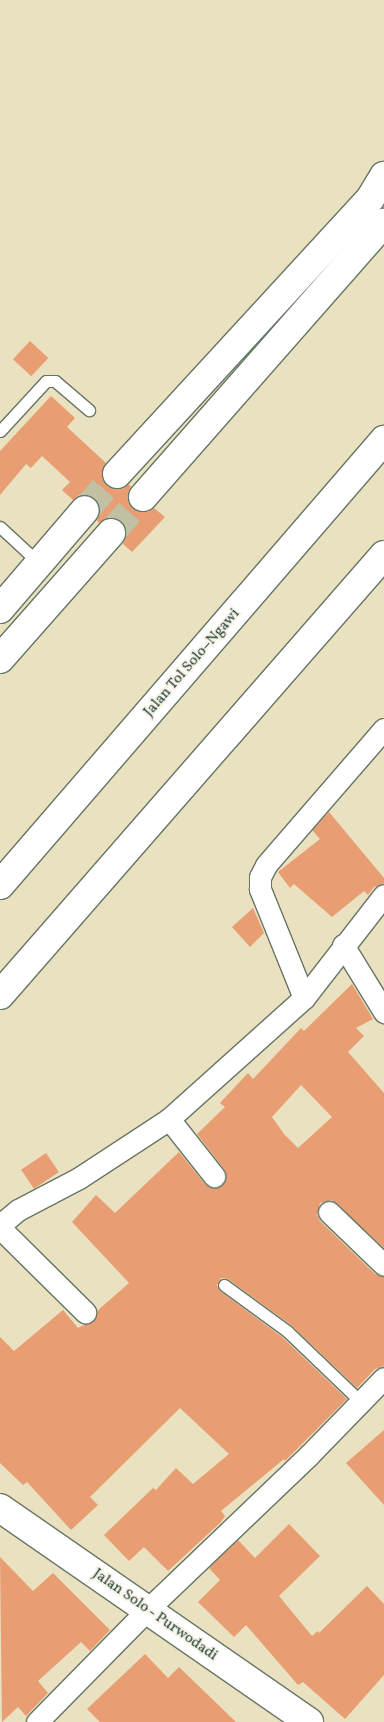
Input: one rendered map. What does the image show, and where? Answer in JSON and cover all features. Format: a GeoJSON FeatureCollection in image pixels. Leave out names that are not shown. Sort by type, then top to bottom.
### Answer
{"type":"FeatureCollection","features":[{"type":"Feature","properties":{"kind":"main road"},"geometry":{"type":"LineString","coordinates":[[117,474],[370,199],[384,176]]}},
{"type":"Feature","properties":{"kind":"main road"},"geometry":{"type":"LineString","coordinates":[[143,497],[384,223]]}},
{"type":"Feature","properties":{"kind":"main road","name":"Jalan Tol Solo–Ngawi"},"geometry":{"type":"LineString","coordinates":[[0,885],[384,440]]}},
{"type":"Feature","properties":{"kind":"main road"},"geometry":{"type":"LineString","coordinates":[[0,609],[85,510]]}},
{"type":"Feature","properties":{"kind":"main road"},"geometry":{"type":"LineString","coordinates":[[0,659],[111,533]]}},
{"type":"Feature","properties":{"kind":"main road"},"geometry":{"type":"LineString","coordinates":[[0,995],[384,555]]}},
{"type":"Feature","properties":{"kind":"main road","name":"Jalan Solo - Purwodadi"},"geometry":{"type":"LineString","coordinates":[[0,1508],[309,1722]]}},
{"type":"Feature","properties":{"kind":"street"},"geometry":{"type":"LineString","coordinates":[[304,998],[260,889],[260,877],[266,866],[384,729]]}},
{"type":"Feature","properties":{"kind":"street"},"geometry":{"type":"LineString","coordinates":[[85,1312],[0,1226],[18,1210],[79,1178],[169,1118],[304,998],[343,945],[384,895]]}},
{"type":"Feature","properties":{"kind":"street"},"geometry":{"type":"LineString","coordinates":[[343,945],[384,1012]]}},
{"type":"Feature","properties":{"kind":"street"},"geometry":{"type":"LineString","coordinates":[[169,1118],[214,1176]]}},
{"type":"Feature","properties":{"kind":"street"},"geometry":{"type":"LineString","coordinates":[[329,1212],[384,1265]]}},
{"type":"Feature","properties":{"kind":"street"},"geometry":{"type":"LineString","coordinates":[[36,1722],[148,1609],[309,1455],[384,1378]]}},
{"type":"Feature","properties":{"kind":"lane"},"geometry":{"type":"LineString","coordinates":[[0,431],[46,381],[55,380],[89,410]]}},
{"type":"Feature","properties":{"kind":"lane"},"geometry":{"type":"LineString","coordinates":[[0,527],[39,564]]}},
{"type":"Feature","properties":{"kind":"lane"},"geometry":{"type":"LineString","coordinates":[[224,1285],[287,1331],[361,1402]]}},
{"type":"Feature","properties":{"kind":"building"},"geometry":{"type":"Polygon","coordinates":[[[30,341],[48,358],[31,376],[13,359],[30,341]]]}},
{"type":"Feature","properties":{"kind":"building"},"geometry":{"type":"Polygon","coordinates":[[[51,396],[75,418],[67,427],[106,463],[102,471],[102,478],[106,485],[114,489],[122,489],[129,484],[131,487],[128,493],[128,502],[132,508],[140,512],[148,512],[154,508],[165,517],[132,552],[123,544],[126,528],[122,522],[114,518],[106,518],[99,523],[97,520],[100,513],[100,505],[96,499],[87,495],[79,495],[73,500],[62,490],[70,482],[42,456],[31,468],[26,464],[0,495],[0,451],[51,396]]]}},
{"type":"Feature","properties":{"kind":"building"},"geometry":{"type":"Polygon","coordinates":[[[329,812],[384,878],[384,883],[374,887],[368,895],[364,891],[332,917],[294,884],[290,888],[278,872],[320,839],[312,830],[329,812]]]}},
{"type":"Feature","properties":{"kind":"building"},"geometry":{"type":"Polygon","coordinates":[[[253,908],[264,933],[250,947],[232,927],[253,908]]]}},
{"type":"Feature","properties":{"kind":"building"},"geometry":{"type":"Polygon","coordinates":[[[352,984],[373,1019],[356,1028],[364,1036],[348,1052],[384,1093],[384,1248],[332,1200],[320,1203],[317,1215],[320,1221],[375,1274],[384,1277],[384,1366],[375,1369],[357,1388],[291,1325],[228,1279],[221,1278],[217,1285],[220,1291],[282,1337],[347,1399],[285,1461],[284,1459],[221,1511],[225,1516],[221,1522],[168,1571],[144,1547],[129,1561],[104,1535],[153,1488],[156,1490],[176,1468],[193,1484],[229,1454],[180,1408],[90,1497],[98,1505],[71,1530],[27,1482],[23,1485],[0,1463],[0,1337],[14,1351],[63,1310],[78,1328],[94,1320],[97,1311],[129,1283],[72,1222],[96,1195],[115,1213],[179,1152],[205,1184],[215,1188],[222,1185],[226,1180],[224,1169],[197,1134],[225,1107],[220,1103],[248,1073],[253,1079],[301,1028],[304,1031],[352,984]],[[301,1085],[272,1117],[284,1134],[298,1148],[332,1117],[301,1085]]]}},
{"type":"Feature","properties":{"kind":"building"},"geometry":{"type":"Polygon","coordinates":[[[46,1153],[59,1172],[34,1189],[21,1170],[46,1153]]]}},
{"type":"Feature","properties":{"kind":"building"},"geometry":{"type":"Polygon","coordinates":[[[384,1430],[384,1505],[346,1463],[384,1430]]]}},
{"type":"Feature","properties":{"kind":"building"},"geometry":{"type":"Polygon","coordinates":[[[289,1524],[320,1556],[279,1596],[312,1636],[318,1631],[319,1633],[367,1586],[384,1604],[384,1675],[345,1719],[303,1682],[298,1685],[246,1625],[234,1637],[198,1602],[220,1580],[209,1568],[238,1540],[255,1558],[289,1524]]]}},
{"type":"Feature","properties":{"kind":"building"},"geometry":{"type":"Polygon","coordinates":[[[0,1557],[33,1591],[53,1573],[110,1630],[90,1651],[81,1642],[38,1681],[48,1693],[26,1716],[18,1707],[2,1722],[0,1557]]]}},
{"type":"Feature","properties":{"kind":"building"},"geometry":{"type":"Polygon","coordinates":[[[145,1654],[168,1678],[179,1667],[236,1722],[100,1722],[87,1709],[145,1654]]]}},
{"type":"Feature","properties":{"kind":"tunnel"},"geometry":{"type":"LineString","coordinates":[[85,510],[117,474]]}},
{"type":"Feature","properties":{"kind":"tunnel"},"geometry":{"type":"LineString","coordinates":[[111,533],[143,497]]}}]}
